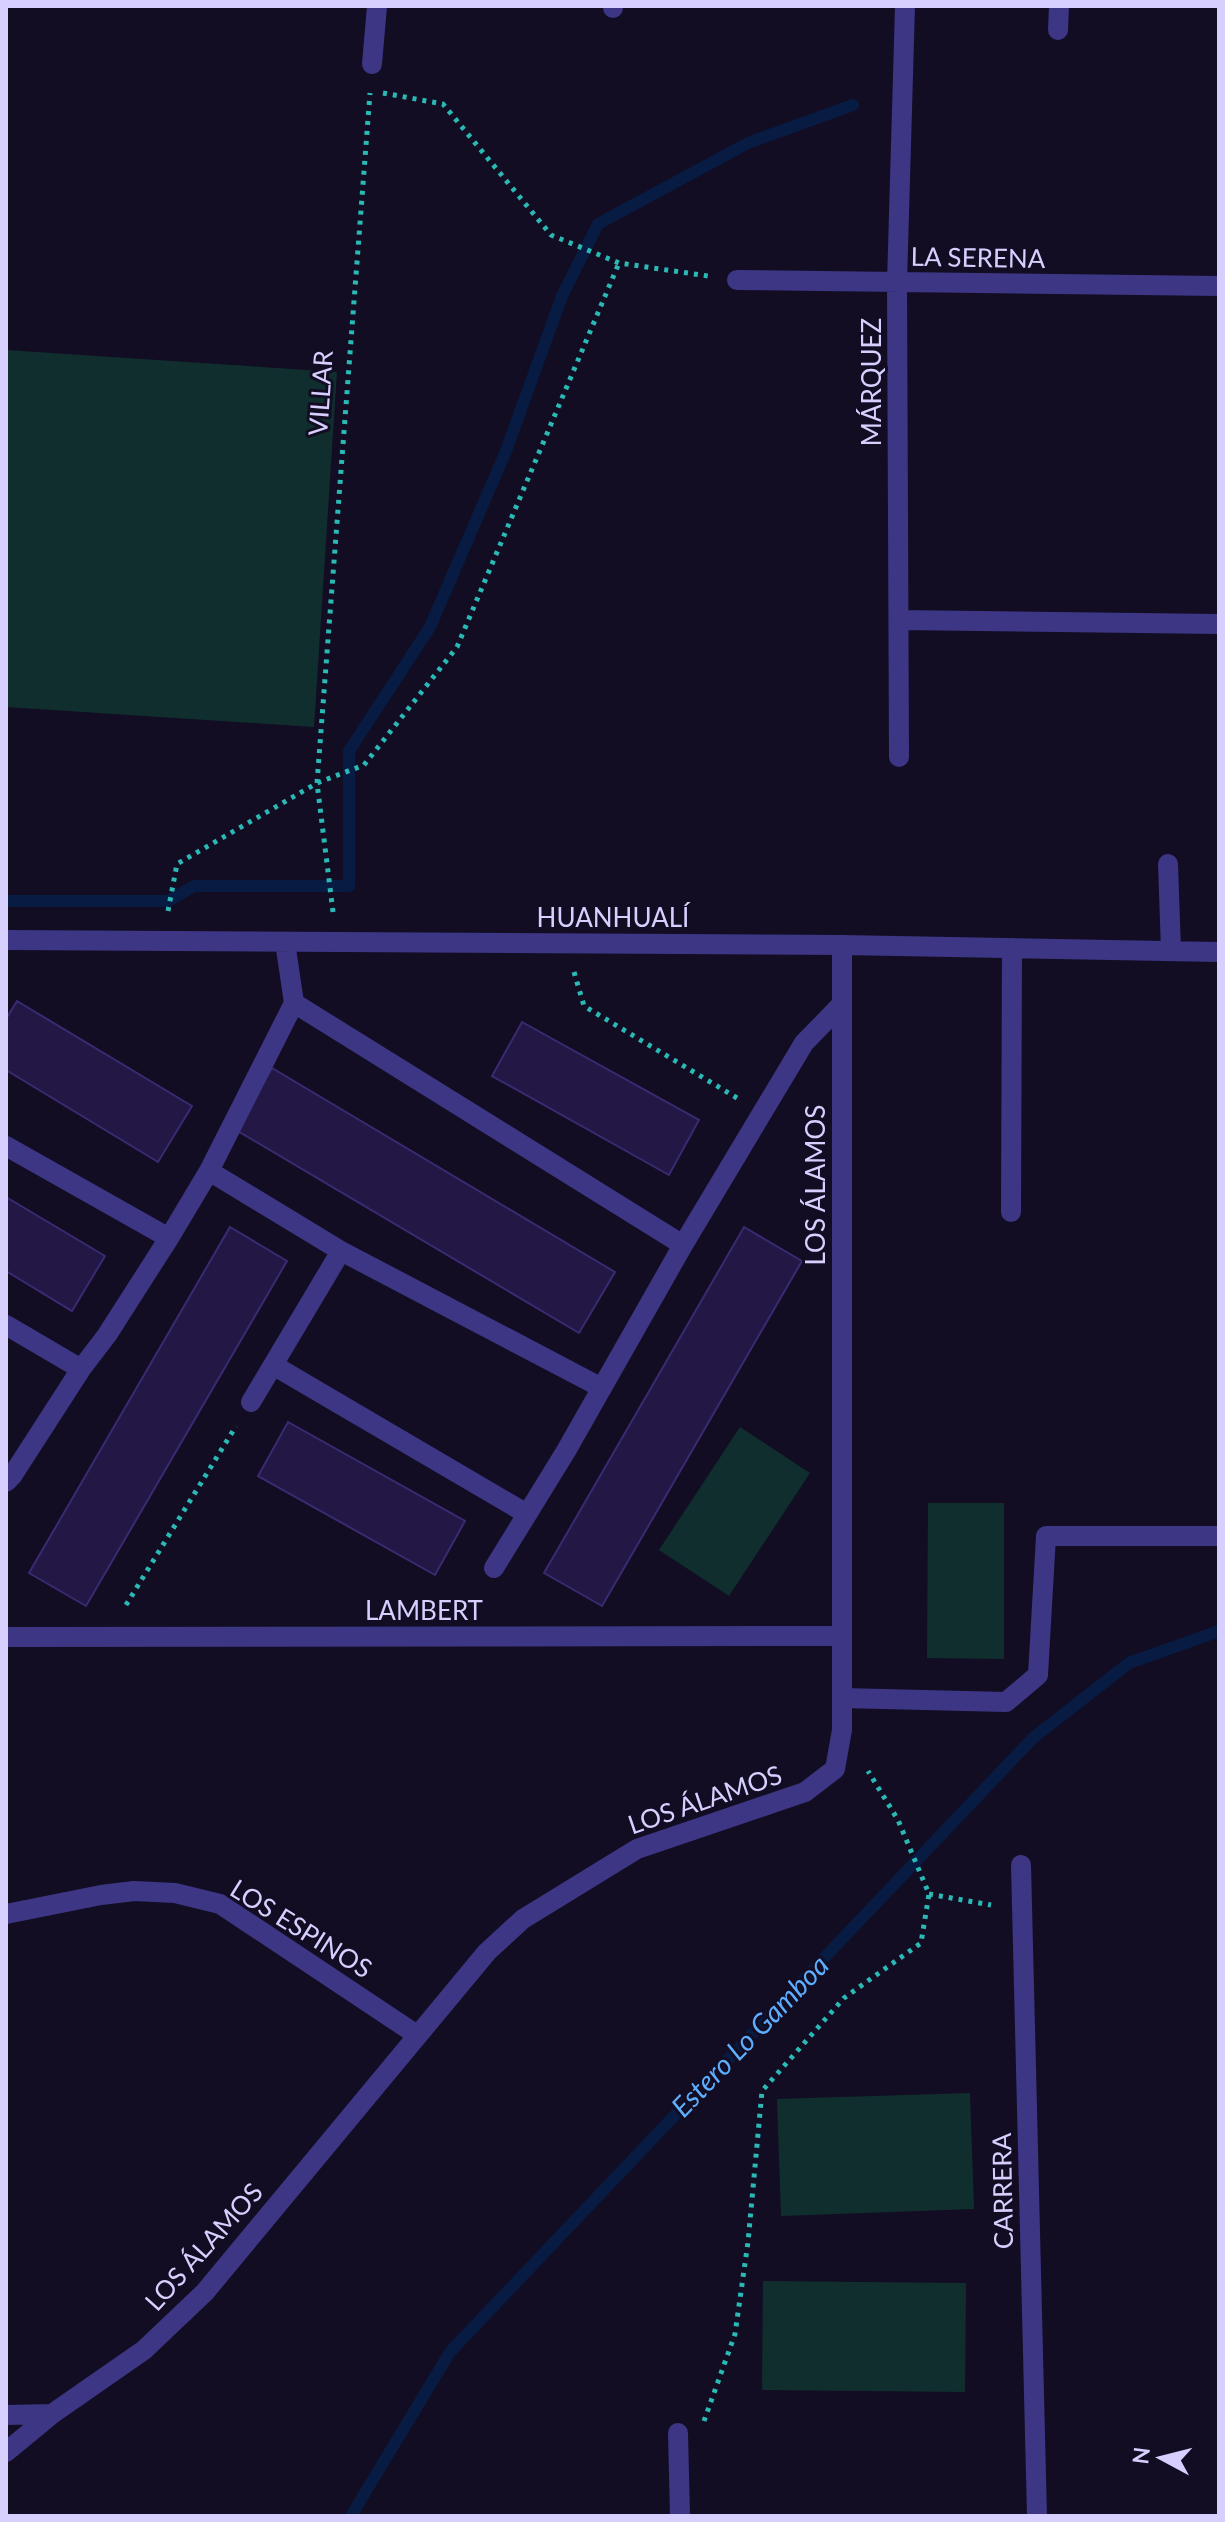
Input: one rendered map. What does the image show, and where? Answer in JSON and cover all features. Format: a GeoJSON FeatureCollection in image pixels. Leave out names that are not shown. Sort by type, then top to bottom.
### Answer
{"type":"FeatureCollection","features":[{"type":"Feature","properties":{"kind":"street"},"geometry":{"type":"LineString","coordinates":[[372,64],[377,6]]}},
{"type":"Feature","properties":{"kind":"street","name":"MÁRQUEZ"},"geometry":{"type":"LineString","coordinates":[[899,757],[897,283],[905,6]]}},
{"type":"Feature","properties":{"kind":"street"},"geometry":{"type":"LineString","coordinates":[[1058,30],[1059,6]]}},
{"type":"Feature","properties":{"kind":"street","name":"LA SERENA"},"geometry":{"type":"LineString","coordinates":[[737,280],[1219,286]]}},
{"type":"Feature","properties":{"kind":"street"},"geometry":{"type":"LineString","coordinates":[[900,620],[1219,624]]}},
{"type":"Feature","properties":{"kind":"street"},"geometry":{"type":"LineString","coordinates":[[1168,864],[1171,951]]}},
{"type":"Feature","properties":{"kind":"street","name":"HUANHUALÍ"},"geometry":{"type":"LineString","coordinates":[[6,940],[842,945],[1219,952]]}},
{"type":"Feature","properties":{"kind":"street"},"geometry":{"type":"LineString","coordinates":[[6,1482],[107,1335],[209,1171],[294,1003],[285,942]]}},
{"type":"Feature","properties":{"kind":"street","name":"LOS ÁLAMOS"},"geometry":{"type":"LineString","coordinates":[[6,2452],[52,2414],[144,2350],[205,2292],[487,1952],[523,1919],[637,1849],[805,1792],[835,1769],[842,1730],[842,945]]}},
{"type":"Feature","properties":{"kind":"street"},"geometry":{"type":"LineString","coordinates":[[1011,1212],[1012,948]]}},
{"type":"Feature","properties":{"kind":"street"},"geometry":{"type":"LineString","coordinates":[[294,1003],[683,1245]]}},
{"type":"Feature","properties":{"kind":"street"},"geometry":{"type":"LineString","coordinates":[[494,1568],[804,1043],[842,1004]]}},
{"type":"Feature","properties":{"kind":"street"},"geometry":{"type":"LineString","coordinates":[[6,1146],[169,1238]]}},
{"type":"Feature","properties":{"kind":"street"},"geometry":{"type":"LineString","coordinates":[[209,1171],[341,1251],[602,1388]]}},
{"type":"Feature","properties":{"kind":"street"},"geometry":{"type":"LineString","coordinates":[[251,1402],[341,1251]]}},
{"type":"Feature","properties":{"kind":"street"},"geometry":{"type":"LineString","coordinates":[[6,1325],[81,1369]]}},
{"type":"Feature","properties":{"kind":"street"},"geometry":{"type":"LineString","coordinates":[[273,1365],[527,1514]]}},
{"type":"Feature","properties":{"kind":"street"},"geometry":{"type":"LineString","coordinates":[[842,1698],[1006,1702],[1038,1675],[1046,1536],[1219,1536]]}},
{"type":"Feature","properties":{"kind":"street","name":"LAMBERT"},"geometry":{"type":"LineString","coordinates":[[6,1637],[842,1636]]}},
{"type":"Feature","properties":{"kind":"street","name":"CARRERA"},"geometry":{"type":"LineString","coordinates":[[1021,1865],[1037,2516]]}},
{"type":"Feature","properties":{"kind":"street","name":"LOS ESPINOS"},"geometry":{"type":"LineString","coordinates":[[6,1914],[134,1891],[175,1893],[220,1904],[417,2035]]}},
{"type":"Feature","properties":{"kind":"street"},"geometry":{"type":"LineString","coordinates":[[6,2415],[52,2414]]}},
{"type":"Feature","properties":{"kind":"street"},"geometry":{"type":"LineString","coordinates":[[678,2433],[680,2516]]}},
{"type":"Feature","properties":{"kind":"path","name":"VILLAR"},"geometry":{"type":"LineString","coordinates":[[336,942],[329,863],[317,783],[371,90],[443,104],[551,235],[619,263]]}},
{"type":"Feature","properties":{"kind":"path"},"geometry":{"type":"LineString","coordinates":[[163,940],[177,864],[317,783],[364,765],[457,647],[619,263],[737,280]]}},
{"type":"Feature","properties":{"kind":"path"},"geometry":{"type":"LineString","coordinates":[[566,944],[584,1006],[762,1113]]}},
{"type":"Feature","properties":{"kind":"path"},"geometry":{"type":"LineString","coordinates":[[106,1637],[251,1402]]}},
{"type":"Feature","properties":{"kind":"path"},"geometry":{"type":"LineString","coordinates":[[678,2433],[700,2433],[735,2334],[748,2242],[762,2091],[844,1998],[921,1943],[929,1894],[898,1820],[867,1770],[835,1769]]}},
{"type":"Feature","properties":{"kind":"path"},"geometry":{"type":"LineString","coordinates":[[929,1894],[1022,1910]]}},
{"type":"Feature","properties":{"kind":"green space"},"geometry":{"type":"Polygon","coordinates":[[[6,350],[337,372],[314,727],[6,707],[6,350]]]}},
{"type":"Feature","properties":{"kind":"green space"},"geometry":{"type":"Polygon","coordinates":[[[740,1427],[810,1473],[729,1596],[659,1550],[740,1427]]]}},
{"type":"Feature","properties":{"kind":"green space"},"geometry":{"type":"Polygon","coordinates":[[[928,1503],[1004,1503],[1004,1659],[927,1658],[928,1503]]]}},
{"type":"Feature","properties":{"kind":"green space"},"geometry":{"type":"Polygon","coordinates":[[[970,2093],[974,2209],[781,2216],[777,2099],[970,2093]]]}},
{"type":"Feature","properties":{"kind":"green space"},"geometry":{"type":"Polygon","coordinates":[[[763,2281],[966,2283],[965,2392],[762,2390],[763,2281]]]}},
{"type":"Feature","properties":{"kind":"building"},"geometry":{"type":"Polygon","coordinates":[[[17,1001],[192,1106],[158,1162],[6,1070],[6,1019],[17,1001]]]}},
{"type":"Feature","properties":{"kind":"building"},"geometry":{"type":"Polygon","coordinates":[[[522,1022],[699,1120],[669,1175],[492,1076],[522,1022]]]}},
{"type":"Feature","properties":{"kind":"building"},"geometry":{"type":"Polygon","coordinates":[[[272,1068],[615,1272],[579,1333],[236,1130],[272,1068]]]}},
{"type":"Feature","properties":{"kind":"building"},"geometry":{"type":"Polygon","coordinates":[[[6,1197],[105,1256],[72,1311],[6,1271],[6,1197]]]}},
{"type":"Feature","properties":{"kind":"building"},"geometry":{"type":"Polygon","coordinates":[[[230,1227],[287,1261],[86,1606],[29,1573],[230,1227]]]}},
{"type":"Feature","properties":{"kind":"building"},"geometry":{"type":"Polygon","coordinates":[[[744,1227],[802,1261],[602,1606],[544,1573],[744,1227]]]}},
{"type":"Feature","properties":{"kind":"building"},"geometry":{"type":"Polygon","coordinates":[[[288,1422],[465,1521],[435,1575],[258,1476],[288,1422]]]}},
{"type":"Feature","properties":{"kind":"waterway"},"geometry":{"type":"LineString","coordinates":[[6,901],[168,901],[194,886],[349,886],[349,751],[430,627],[506,451],[562,296],[598,224],[748,143],[853,105]]}},
{"type":"Feature","properties":{"kind":"waterway","name":"Estero Lo Gamboa"},"geometry":{"type":"LineString","coordinates":[[351,2516],[450,2352],[1033,1738],[1129,1663],[1219,1631]]}}]}
